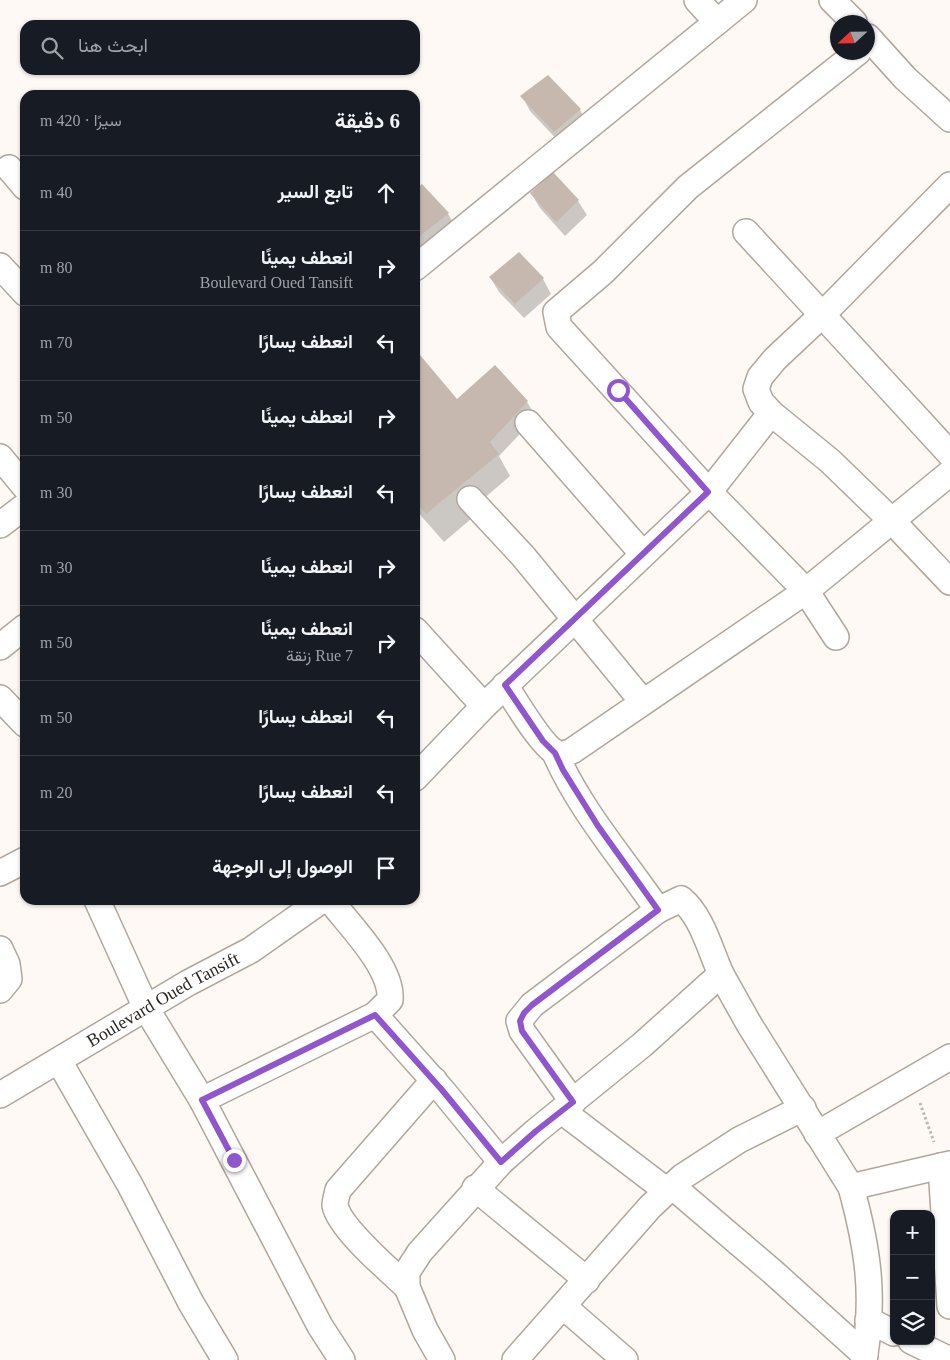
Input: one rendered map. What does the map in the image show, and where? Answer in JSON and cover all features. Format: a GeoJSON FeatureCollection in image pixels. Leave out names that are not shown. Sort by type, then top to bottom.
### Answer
{"type":"FeatureCollection","features":[{"type":"Feature","properties":{"kind":"street"},"geometry":{"type":"LineString","coordinates":[[697,0],[717,22]]}},
{"type":"Feature","properties":{"kind":"street"},"geometry":{"type":"LineString","coordinates":[[420,264],[744,0]]}},
{"type":"Feature","properties":{"kind":"street"},"geometry":{"type":"LineString","coordinates":[[832,0],[847,15]]}},
{"type":"Feature","properties":{"kind":"street"},"geometry":{"type":"LineString","coordinates":[[875,52],[950,119]]}},
{"type":"Feature","properties":{"kind":"street"},"geometry":{"type":"LineString","coordinates":[[836,637],[806,591],[708,492],[559,327],[556,312],[603,272],[688,187],[846,60]]}},
{"type":"Feature","properties":{"kind":"street"},"geometry":{"type":"LineString","coordinates":[[9,168],[20,181]]}},
{"type":"Feature","properties":{"kind":"street"},"geometry":{"type":"LineString","coordinates":[[950,185],[823,314],[775,359],[760,377],[756,389],[757,396],[771,412],[830,461],[893,522],[950,582]]}},
{"type":"Feature","properties":{"kind":"street"},"geometry":{"type":"LineString","coordinates":[[746,232],[950,454]]}},
{"type":"Feature","properties":{"kind":"street"},"geometry":{"type":"LineString","coordinates":[[0,266],[20,288]]}},
{"type":"Feature","properties":{"kind":"street"},"geometry":{"type":"LineString","coordinates":[[420,773],[505,685],[708,492],[771,412]]}},
{"type":"Feature","properties":{"kind":"street"},"geometry":{"type":"LineString","coordinates":[[528,423],[642,553]]}},
{"type":"Feature","properties":{"kind":"street"},"geometry":{"type":"LineString","coordinates":[[0,457],[20,481]]}},
{"type":"Feature","properties":{"kind":"street"},"geometry":{"type":"LineString","coordinates":[[555,753],[563,754],[572,750],[806,591],[893,522],[950,473]]}},
{"type":"Feature","properties":{"kind":"street"},"geometry":{"type":"LineString","coordinates":[[470,499],[524,556],[643,702]]}},
{"type":"Feature","properties":{"kind":"street"},"geometry":{"type":"LineString","coordinates":[[0,525],[20,510]]}},
{"type":"Feature","properties":{"kind":"street"},"geometry":{"type":"LineString","coordinates":[[0,648],[20,631]]}},
{"type":"Feature","properties":{"kind":"street"},"geometry":{"type":"LineString","coordinates":[[420,636],[484,706]]}},
{"type":"Feature","properties":{"kind":"street"},"geometry":{"type":"LineString","coordinates":[[505,685],[543,741],[555,753],[563,770],[598,826],[658,910]]}},
{"type":"Feature","properties":{"kind":"street"},"geometry":{"type":"LineString","coordinates":[[0,698],[20,719]]}},
{"type":"Feature","properties":{"kind":"street"},"geometry":{"type":"LineString","coordinates":[[0,873],[20,863]]}},
{"type":"Feature","properties":{"kind":"street"},"geometry":{"type":"LineString","coordinates":[[682,899],[687,904],[702,930],[721,974],[749,1024],[851,1187],[865,1237],[870,1279],[865,1358],[774,1273],[568,1107],[522,1031],[520,1021],[524,1013],[547,992],[658,910],[676,900],[682,899]]}},
{"type":"Feature","properties":{"kind":"street"},"geometry":{"type":"LineString","coordinates":[[99,905],[146,1008],[202,1100],[320,1326],[342,1360]]}},
{"type":"Feature","properties":{"kind":"street","name":"Boulevard Oued Tansift"},"geometry":{"type":"LineString","coordinates":[[0,1095],[146,1008],[251,950],[315,905]]}},
{"type":"Feature","properties":{"kind":"street"},"geometry":{"type":"LineString","coordinates":[[202,1100],[375,1015],[390,1000],[388,978],[334,905]]}},
{"type":"Feature","properties":{"kind":"street"},"geometry":{"type":"LineString","coordinates":[[0,949],[7,964],[9,979],[0,990]]}},
{"type":"Feature","properties":{"kind":"street"},"geometry":{"type":"LineString","coordinates":[[442,1360],[425,1330],[407,1287],[407,1272],[420,1252],[475,1188],[501,1162],[568,1107],[721,974]]}},
{"type":"Feature","properties":{"kind":"street"},"geometry":{"type":"LineString","coordinates":[[375,1015],[434,1080],[501,1162]]}},
{"type":"Feature","properties":{"kind":"street"},"geometry":{"type":"LineString","coordinates":[[817,1134],[950,1057]]}},
{"type":"Feature","properties":{"kind":"street"},"geometry":{"type":"LineString","coordinates":[[58,1061],[130,1185],[191,1303],[225,1360]]}},
{"type":"Feature","properties":{"kind":"street"},"geometry":{"type":"LineString","coordinates":[[407,1287],[354,1235],[339,1217],[335,1204],[338,1190],[434,1080]]}},
{"type":"Feature","properties":{"kind":"street"},"geometry":{"type":"LineString","coordinates":[[515,1360],[650,1207],[682,1177],[739,1140],[803,1108]]}},
{"type":"Feature","properties":{"kind":"street"},"geometry":{"type":"LineString","coordinates":[[851,1187],[946,1165],[950,1306]]}},
{"type":"Feature","properties":{"kind":"street"},"geometry":{"type":"LineString","coordinates":[[475,1188],[587,1280]]}},
{"type":"Feature","properties":{"kind":"street"},"geometry":{"type":"LineString","coordinates":[[563,1306],[625,1360]]}},
{"type":"Feature","properties":{"kind":"street"},"geometry":{"type":"LineString","coordinates":[[868,1320],[890,1331]]}},
{"type":"Feature","properties":{"kind":"street"},"geometry":{"type":"LineString","coordinates":[[919,1345],[950,1360]]}},
{"type":"Feature","properties":{"kind":"path"},"geometry":{"type":"LineString","coordinates":[[910,1079],[946,1165]]}},
{"type":"Feature","properties":{"kind":"building"},"geometry":{"type":"Polygon","coordinates":[[[548,75],[581,109],[554,132],[520,96],[548,75]]]}},
{"type":"Feature","properties":{"kind":"building"},"geometry":{"type":"Polygon","coordinates":[[[553,172],[579,200],[556,222],[530,193],[553,172]]]}},
{"type":"Feature","properties":{"kind":"building"},"geometry":{"type":"Polygon","coordinates":[[[422,184],[449,213],[420,236],[420,185],[422,184]]]}},
{"type":"Feature","properties":{"kind":"building"},"geometry":{"type":"Polygon","coordinates":[[[519,252],[544,278],[515,304],[489,277],[519,252]]]}},
{"type":"Feature","properties":{"kind":"building"},"geometry":{"type":"Polygon","coordinates":[[[420,355],[457,399],[495,365],[528,401],[490,442],[499,454],[426,514],[420,507],[420,355]]]}},
{"type":"Feature","properties":{"kind":"route"},"geometry":{"type":"LineString","coordinates":[[234,1160],[202,1100],[375,1015],[442,1090],[501,1162],[573,1102],[522,1031],[520,1021],[524,1013],[547,992],[658,910],[598,826],[563,770],[555,753],[543,741],[505,685],[624,569],[708,492],[618,390]]}}]}
